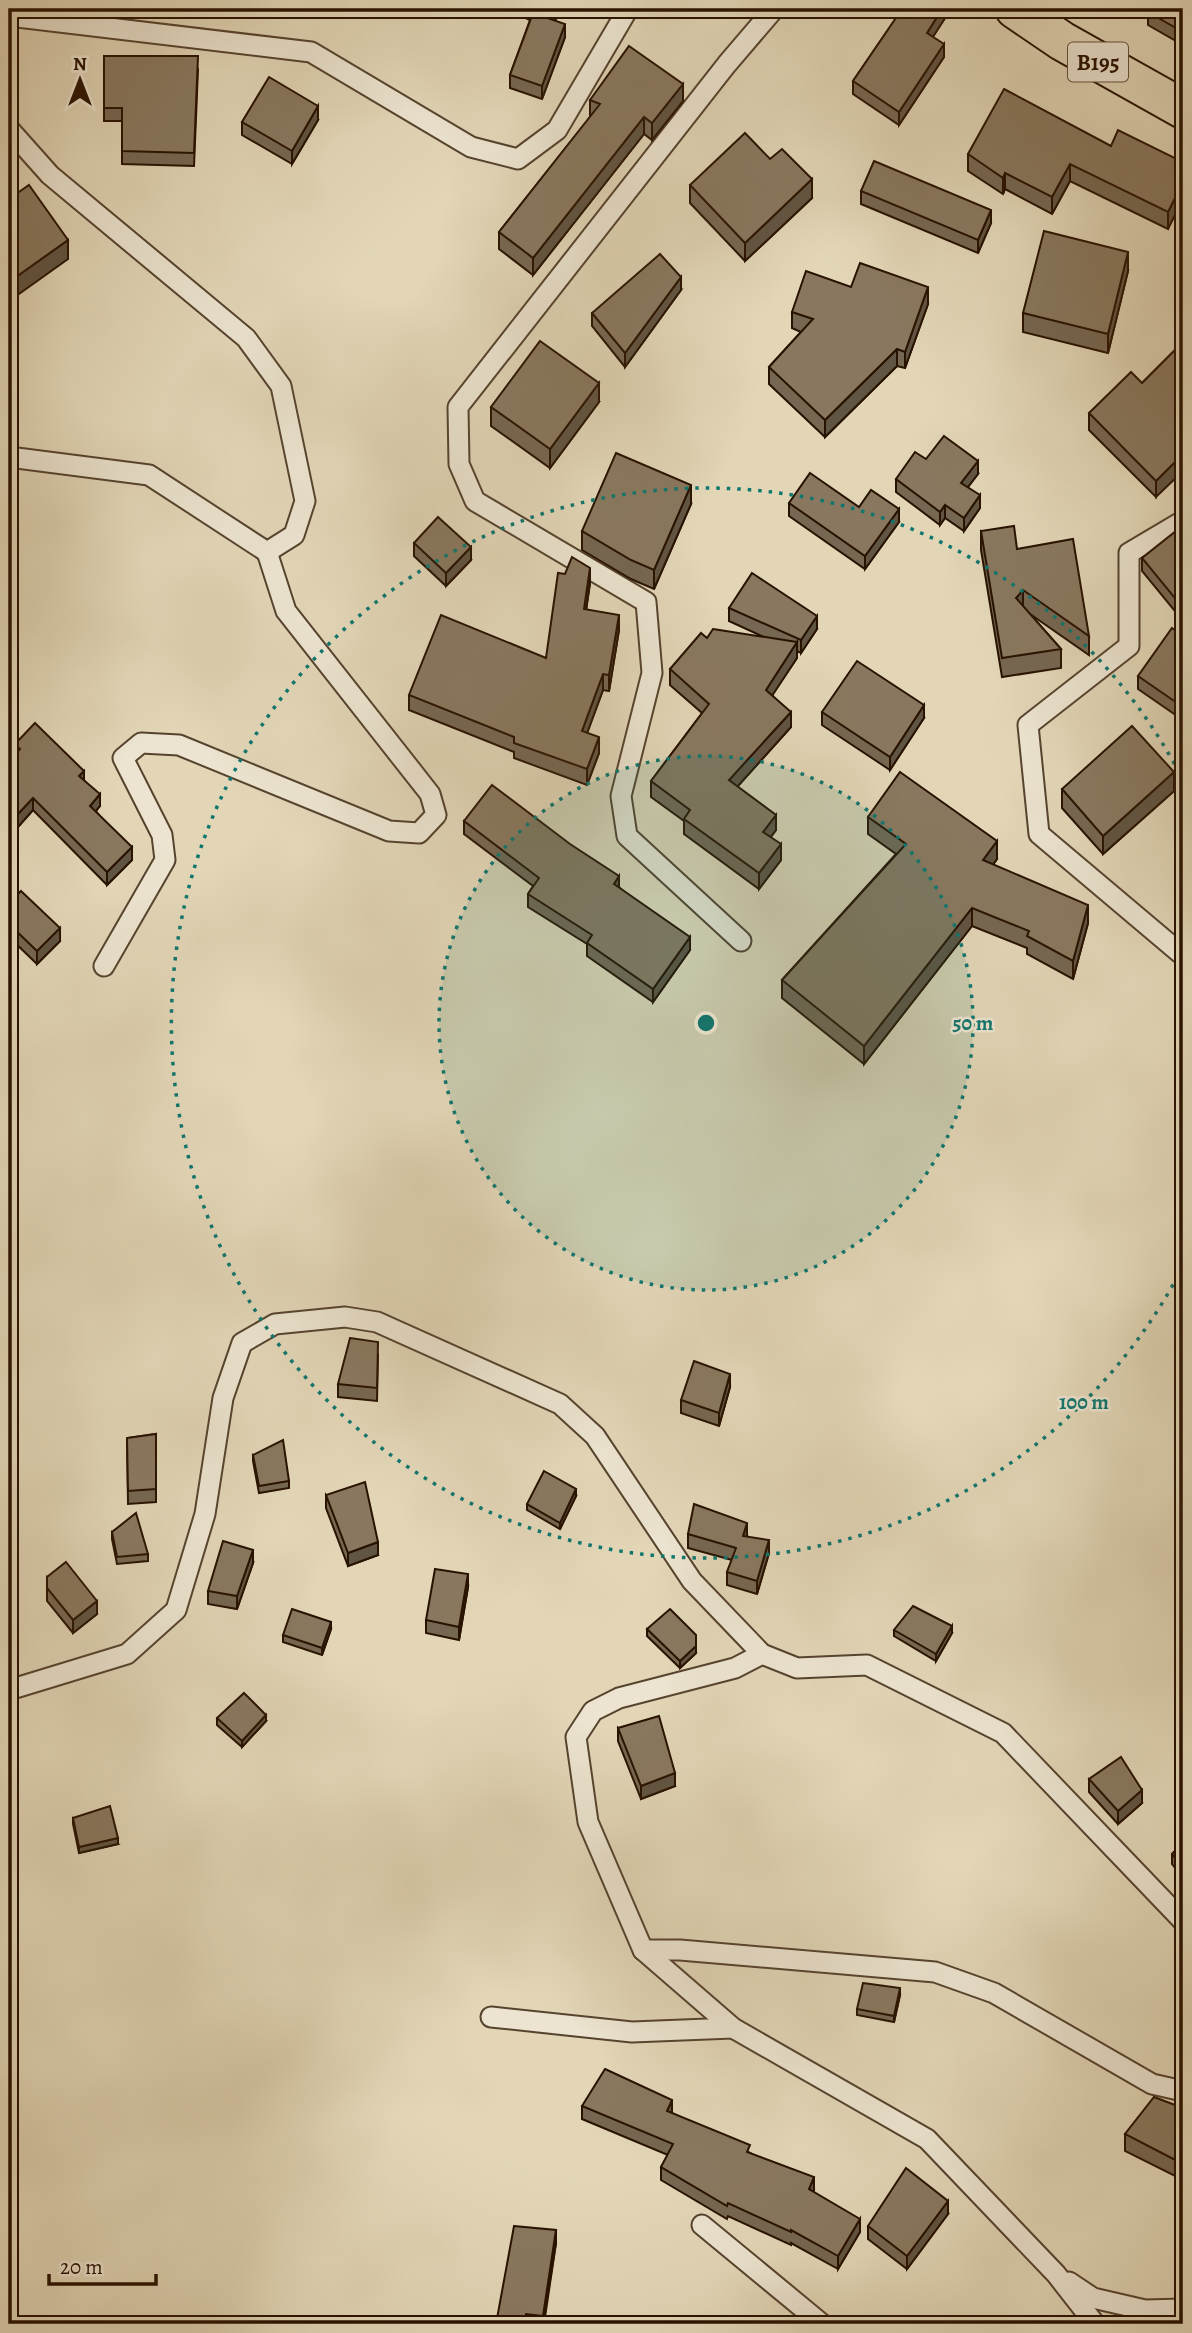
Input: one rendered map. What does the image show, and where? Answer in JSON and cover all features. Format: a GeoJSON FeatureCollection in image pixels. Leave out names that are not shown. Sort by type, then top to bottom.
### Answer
{"type":"FeatureCollection","features":[{"type":"Feature","properties":{"kind":"main road","name":"B195"},"geometry":{"type":"LineString","coordinates":[[1015,9],[1062,41],[1183,109]]}},
{"type":"Feature","properties":{"kind":"lane"},"geometry":{"type":"LineString","coordinates":[[9,16],[311,51],[471,147],[518,159],[557,130],[628,9]]}},
{"type":"Feature","properties":{"kind":"lane"},"geometry":{"type":"LineString","coordinates":[[741,942],[627,836],[621,796],[652,673],[646,602],[475,502],[459,464],[458,407],[727,64],[774,9]]}},
{"type":"Feature","properties":{"kind":"lane"},"geometry":{"type":"LineString","coordinates":[[9,129],[50,175],[246,338],[281,386],[305,502],[294,535],[267,552]]}},
{"type":"Feature","properties":{"kind":"lane"},"geometry":{"type":"LineString","coordinates":[[9,457],[149,475],[267,552],[286,611],[430,794],[436,815],[419,833],[389,831],[180,745],[141,743],[123,758],[162,835],[165,860],[104,966]]}},
{"type":"Feature","properties":{"kind":"lane"},"geometry":{"type":"LineString","coordinates":[[1180,953],[1038,834],[1028,725],[1129,646],[1129,553],[1183,521]]}},
{"type":"Feature","properties":{"kind":"lane"},"geometry":{"type":"LineString","coordinates":[[9,1690],[127,1654],[176,1610],[205,1514],[223,1398],[242,1343],[275,1324],[345,1317],[377,1322],[560,1404],[595,1436],[692,1581],[762,1654],[797,1668],[867,1665],[1003,1732],[1183,1921]]}},
{"type":"Feature","properties":{"kind":"lane"},"geometry":{"type":"LineString","coordinates":[[762,1654],[735,1668],[619,1698],[593,1711],[576,1737],[588,1822],[643,1950],[733,2028],[927,2139],[1056,2274],[1094,2324]]}},
{"type":"Feature","properties":{"kind":"lane"},"geometry":{"type":"LineString","coordinates":[[643,1950],[680,1950],[935,1972],[994,1993],[1153,2084],[1183,2091]]}},
{"type":"Feature","properties":{"kind":"lane"},"geometry":{"type":"LineString","coordinates":[[491,2017],[632,2032],[733,2028]]}},
{"type":"Feature","properties":{"kind":"lane"},"geometry":{"type":"LineString","coordinates":[[702,2225],[822,2324]]}},
{"type":"Feature","properties":{"kind":"lane"},"geometry":{"type":"LineString","coordinates":[[1056,2274],[1093,2298],[1145,2310],[1183,2309]]}},
{"type":"Feature","properties":{"kind":"building"},"geometry":{"type":"Polygon","coordinates":[[[896,9],[942,9],[927,33],[944,44],[899,112],[853,81],[900,12],[896,9]]]}},
{"type":"Feature","properties":{"kind":"building"},"geometry":{"type":"Polygon","coordinates":[[[1150,9],[1183,9],[1183,32],[1148,12],[1150,9]]]}},
{"type":"Feature","properties":{"kind":"building"},"geometry":{"type":"Polygon","coordinates":[[[533,13],[565,24],[542,86],[510,75],[533,13]]]}},
{"type":"Feature","properties":{"kind":"building"},"geometry":{"type":"Polygon","coordinates":[[[629,46],[683,84],[652,123],[644,117],[533,258],[499,232],[600,104],[590,100],[629,46]]]}},
{"type":"Feature","properties":{"kind":"building"},"geometry":{"type":"Polygon","coordinates":[[[104,56],[198,56],[194,153],[122,151],[122,108],[104,108],[104,56]]]}},
{"type":"Feature","properties":{"kind":"building"},"geometry":{"type":"Polygon","coordinates":[[[269,77],[318,106],[292,151],[242,122],[269,77]]]}},
{"type":"Feature","properties":{"kind":"building"},"geometry":{"type":"Polygon","coordinates":[[[1004,89],[1111,146],[1118,130],[1183,162],[1183,182],[1168,212],[1070,164],[1052,197],[1005,173],[1003,178],[968,154],[1004,89]]]}},
{"type":"Feature","properties":{"kind":"building"},"geometry":{"type":"Polygon","coordinates":[[[745,133],[770,159],[782,149],[812,179],[745,243],[690,185],[745,133]]]}},
{"type":"Feature","properties":{"kind":"building"},"geometry":{"type":"Polygon","coordinates":[[[874,161],[991,210],[978,240],[861,191],[874,161]]]}},
{"type":"Feature","properties":{"kind":"building"},"geometry":{"type":"Polygon","coordinates":[[[29,185],[68,240],[9,282],[9,199],[29,185]]]}},
{"type":"Feature","properties":{"kind":"building"},"geometry":{"type":"Polygon","coordinates":[[[1044,231],[1128,252],[1108,334],[1023,313],[1044,231]]]}},
{"type":"Feature","properties":{"kind":"building"},"geometry":{"type":"Polygon","coordinates":[[[660,254],[681,277],[625,353],[592,313],[660,254]]]}},
{"type":"Feature","properties":{"kind":"building"},"geometry":{"type":"Polygon","coordinates":[[[860,263],[928,287],[905,352],[897,349],[825,420],[769,367],[813,319],[792,312],[806,271],[851,287],[860,263]]]}},
{"type":"Feature","properties":{"kind":"building"},"geometry":{"type":"Polygon","coordinates":[[[540,341],[599,383],[550,449],[491,407],[540,341]]]}},
{"type":"Feature","properties":{"kind":"building"},"geometry":{"type":"Polygon","coordinates":[[[1183,342],[1183,454],[1156,481],[1089,413],[1131,372],[1142,383],[1183,342]]]}},
{"type":"Feature","properties":{"kind":"building"},"geometry":{"type":"Polygon","coordinates":[[[944,436],[978,461],[961,483],[980,495],[964,518],[945,505],[940,512],[896,479],[915,452],[926,459],[944,436]]]}},
{"type":"Feature","properties":{"kind":"building"},"geometry":{"type":"Polygon","coordinates":[[[616,453],[691,485],[654,570],[631,560],[582,531],[616,453]]]}},
{"type":"Feature","properties":{"kind":"building"},"geometry":{"type":"Polygon","coordinates":[[[810,473],[859,507],[871,490],[899,509],[865,556],[789,503],[810,473]]]}},
{"type":"Feature","properties":{"kind":"building"},"geometry":{"type":"Polygon","coordinates":[[[438,517],[471,547],[446,573],[414,543],[438,517]]]}},
{"type":"Feature","properties":{"kind":"building"},"geometry":{"type":"Polygon","coordinates":[[[1014,526],[1017,549],[1073,539],[1089,636],[1023,590],[1016,598],[1061,649],[1002,658],[981,531],[1014,526]]]}},
{"type":"Feature","properties":{"kind":"building"},"geometry":{"type":"Polygon","coordinates":[[[1176,531],[1183,540],[1183,608],[1142,558],[1176,531]]]}},
{"type":"Feature","properties":{"kind":"building"},"geometry":{"type":"Polygon","coordinates":[[[572,557],[590,568],[584,609],[619,615],[609,675],[603,674],[582,731],[599,737],[587,769],[514,743],[514,737],[409,695],[441,615],[546,658],[558,573],[565,574],[572,557]]]}},
{"type":"Feature","properties":{"kind":"building"},"geometry":{"type":"Polygon","coordinates":[[[752,573],[817,616],[801,640],[729,608],[752,573]]]}},
{"type":"Feature","properties":{"kind":"building"},"geometry":{"type":"Polygon","coordinates":[[[1172,628],[1183,636],[1183,707],[1138,676],[1172,628]]]}},
{"type":"Feature","properties":{"kind":"building"},"geometry":{"type":"Polygon","coordinates":[[[713,629],[797,642],[766,690],[791,712],[729,780],[776,815],[763,832],[781,844],[759,873],[684,819],[690,810],[651,781],[709,704],[670,669],[701,633],[707,638],[713,629]]]}},
{"type":"Feature","properties":{"kind":"building"},"geometry":{"type":"Polygon","coordinates":[[[857,661],[924,705],[890,757],[822,712],[857,661]]]}},
{"type":"Feature","properties":{"kind":"building"},"geometry":{"type":"Polygon","coordinates":[[[35,723],[84,771],[79,776],[100,794],[90,806],[132,847],[107,872],[33,798],[17,815],[9,808],[9,761],[20,749],[15,744],[35,723]]]}},
{"type":"Feature","properties":{"kind":"building"},"geometry":{"type":"Polygon","coordinates":[[[1132,726],[1174,772],[1103,836],[1062,789],[1132,726]]]}},
{"type":"Feature","properties":{"kind":"building"},"geometry":{"type":"Polygon","coordinates":[[[900,772],[997,841],[983,860],[1088,905],[1073,961],[1027,936],[1029,931],[972,908],[864,1046],[782,980],[906,844],[868,817],[900,772]]]}},
{"type":"Feature","properties":{"kind":"building"},"geometry":{"type":"Polygon","coordinates":[[[492,785],[570,844],[619,876],[614,884],[690,937],[653,989],[587,943],[592,935],[528,894],[539,878],[464,821],[492,785]]]}},
{"type":"Feature","properties":{"kind":"building"},"geometry":{"type":"Polygon","coordinates":[[[21,891],[60,928],[37,951],[9,924],[9,903],[21,891]]]}},
{"type":"Feature","properties":{"kind":"building"},"geometry":{"type":"Polygon","coordinates":[[[350,1338],[378,1342],[377,1388],[338,1384],[350,1338]]]}},
{"type":"Feature","properties":{"kind":"building"},"geometry":{"type":"Polygon","coordinates":[[[694,1361],[730,1374],[719,1413],[681,1400],[694,1361]]]}},
{"type":"Feature","properties":{"kind":"building"},"geometry":{"type":"Polygon","coordinates":[[[156,1434],[156,1489],[128,1491],[127,1438],[156,1434]]]}},
{"type":"Feature","properties":{"kind":"building"},"geometry":{"type":"Polygon","coordinates":[[[283,1440],[289,1481],[259,1486],[253,1455],[283,1440]]]}},
{"type":"Feature","properties":{"kind":"building"},"geometry":{"type":"Polygon","coordinates":[[[544,1471],[576,1489],[560,1523],[527,1504],[544,1471]]]}},
{"type":"Feature","properties":{"kind":"building"},"geometry":{"type":"Polygon","coordinates":[[[365,1482],[378,1542],[348,1553],[326,1495],[365,1482]]]}},
{"type":"Feature","properties":{"kind":"building"},"geometry":{"type":"Polygon","coordinates":[[[694,1504],[747,1523],[743,1536],[769,1540],[757,1581],[727,1572],[736,1548],[688,1534],[694,1504]]]}},
{"type":"Feature","properties":{"kind":"building"},"geometry":{"type":"Polygon","coordinates":[[[136,1513],[148,1554],[117,1557],[112,1532],[136,1513]]]}},
{"type":"Feature","properties":{"kind":"building"},"geometry":{"type":"Polygon","coordinates":[[[223,1541],[253,1550],[237,1596],[208,1591],[223,1541]]]}},
{"type":"Feature","properties":{"kind":"building"},"geometry":{"type":"Polygon","coordinates":[[[66,1562],[97,1601],[73,1620],[47,1588],[47,1577],[66,1562]]]}},
{"type":"Feature","properties":{"kind":"building"},"geometry":{"type":"Polygon","coordinates":[[[435,1569],[468,1574],[459,1627],[426,1620],[435,1569]]]}},
{"type":"Feature","properties":{"kind":"building"},"geometry":{"type":"Polygon","coordinates":[[[913,1606],[952,1626],[936,1654],[894,1630],[913,1606]]]}},
{"type":"Feature","properties":{"kind":"building"},"geometry":{"type":"Polygon","coordinates":[[[292,1609],[331,1622],[322,1648],[283,1635],[292,1609]]]}},
{"type":"Feature","properties":{"kind":"building"},"geometry":{"type":"Polygon","coordinates":[[[670,1609],[696,1635],[696,1646],[680,1661],[647,1629],[670,1609]]]}},
{"type":"Feature","properties":{"kind":"building"},"geometry":{"type":"Polygon","coordinates":[[[244,1693],[266,1715],[242,1741],[217,1718],[244,1693]]]}},
{"type":"Feature","properties":{"kind":"building"},"geometry":{"type":"Polygon","coordinates":[[[659,1716],[675,1773],[641,1786],[618,1728],[659,1716]]]}},
{"type":"Feature","properties":{"kind":"building"},"geometry":{"type":"Polygon","coordinates":[[[1121,1757],[1142,1790],[1118,1811],[1089,1779],[1121,1757]]]}},
{"type":"Feature","properties":{"kind":"building"},"geometry":{"type":"Polygon","coordinates":[[[110,1806],[118,1838],[79,1847],[73,1818],[110,1806]]]}},
{"type":"Feature","properties":{"kind":"building"},"geometry":{"type":"Polygon","coordinates":[[[1183,1843],[1183,1868],[1172,1854],[1183,1843]]]}},
{"type":"Feature","properties":{"kind":"building"},"geometry":{"type":"Polygon","coordinates":[[[863,1983],[900,1988],[894,2016],[857,2009],[863,1983]]]}},
{"type":"Feature","properties":{"kind":"building"},"geometry":{"type":"Polygon","coordinates":[[[605,2069],[672,2100],[667,2111],[750,2145],[747,2152],[814,2177],[809,2189],[860,2219],[838,2256],[791,2230],[728,2203],[727,2206],[661,2167],[673,2144],[582,2106],[605,2069]]]}},
{"type":"Feature","properties":{"kind":"building"},"geometry":{"type":"Polygon","coordinates":[[[1154,2097],[1183,2108],[1183,2164],[1125,2134],[1154,2097]]]}},
{"type":"Feature","properties":{"kind":"building"},"geometry":{"type":"Polygon","coordinates":[[[906,2168],[948,2201],[907,2256],[868,2226],[906,2168]]]}},
{"type":"Feature","properties":{"kind":"building"},"geometry":{"type":"Polygon","coordinates":[[[514,2226],[556,2230],[543,2316],[526,2314],[525,2324],[496,2324],[514,2226]]]}}]}
